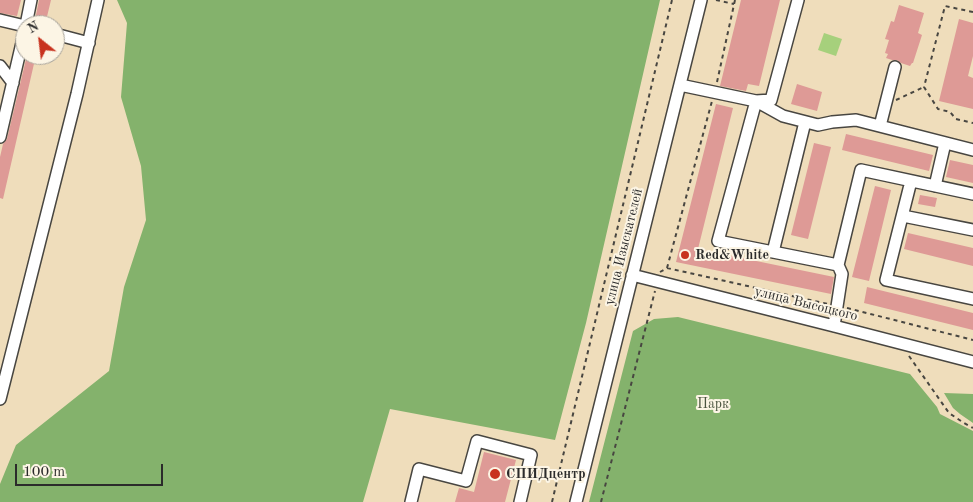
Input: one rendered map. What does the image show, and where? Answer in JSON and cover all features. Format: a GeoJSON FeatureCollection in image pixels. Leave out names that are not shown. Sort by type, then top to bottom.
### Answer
{"type":"FeatureCollection","features":[{"type":"Feature","properties":{"kind":"street"},"geometry":{"type":"LineString","coordinates":[[28,15],[31,0]]}},
{"type":"Feature","properties":{"kind":"street"},"geometry":{"type":"LineString","coordinates":[[0,400],[77,94],[98,0]]}},
{"type":"Feature","properties":{"kind":"street","name":"улица Изыскателей"},"geometry":{"type":"LineString","coordinates":[[576,502],[701,0]]}},
{"type":"Feature","properties":{"kind":"street"},"geometry":{"type":"LineString","coordinates":[[756,102],[771,100],[798,0]]}},
{"type":"Feature","properties":{"kind":"street"},"geometry":{"type":"LineString","coordinates":[[0,20],[15,23]]}},
{"type":"Feature","properties":{"kind":"street"},"geometry":{"type":"LineString","coordinates":[[65,37],[88,44]]}},
{"type":"Feature","properties":{"kind":"street"},"geometry":{"type":"LineString","coordinates":[[0,136],[2,116],[17,65]]}},
{"type":"Feature","properties":{"kind":"street"},"geometry":{"type":"LineString","coordinates":[[0,66],[13,82]]}},
{"type":"Feature","properties":{"kind":"street"},"geometry":{"type":"LineString","coordinates":[[880,126],[895,67]]}},
{"type":"Feature","properties":{"kind":"street"},"geometry":{"type":"LineString","coordinates":[[680,85],[756,102],[783,116],[818,125],[856,120],[973,150]]}},
{"type":"Feature","properties":{"kind":"street"},"geometry":{"type":"LineString","coordinates":[[756,102],[718,241],[838,265]]}},
{"type":"Feature","properties":{"kind":"street"},"geometry":{"type":"LineString","coordinates":[[773,252],[805,122]]}},
{"type":"Feature","properties":{"kind":"street"},"geometry":{"type":"LineString","coordinates":[[935,186],[945,143]]}},
{"type":"Feature","properties":{"kind":"street"},"geometry":{"type":"LineString","coordinates":[[834,326],[842,274],[838,265],[861,170],[973,194]]}},
{"type":"Feature","properties":{"kind":"street"},"geometry":{"type":"LineString","coordinates":[[911,181],[886,280],[973,300]]}},
{"type":"Feature","properties":{"kind":"street"},"geometry":{"type":"LineString","coordinates":[[903,216],[973,230]]}},
{"type":"Feature","properties":{"kind":"street","name":"улица Высоцкого"},"geometry":{"type":"LineString","coordinates":[[632,276],[973,362]]}},
{"type":"Feature","properties":{"kind":"street"},"geometry":{"type":"LineString","coordinates":[[411,502],[419,469],[466,481],[477,441],[531,455],[520,502]]}},
{"type":"Feature","properties":{"kind":"path"},"geometry":{"type":"LineString","coordinates":[[552,502],[672,0]]}},
{"type":"Feature","properties":{"kind":"path"},"geometry":{"type":"LineString","coordinates":[[716,0],[734,4]]}},
{"type":"Feature","properties":{"kind":"path"},"geometry":{"type":"LineString","coordinates":[[601,502],[655,296],[659,273],[667,268],[714,93],[735,0]]}},
{"type":"Feature","properties":{"kind":"path"},"geometry":{"type":"LineString","coordinates":[[973,12],[945,6],[924,87],[938,109],[950,112],[956,119],[973,123]]}},
{"type":"Feature","properties":{"kind":"path"},"geometry":{"type":"LineString","coordinates":[[885,105],[924,87]]}},
{"type":"Feature","properties":{"kind":"path"},"geometry":{"type":"LineString","coordinates":[[667,268],[838,306],[973,340]]}},
{"type":"Feature","properties":{"kind":"path"},"geometry":{"type":"LineString","coordinates":[[908,354],[949,413],[973,428]]}},
{"type":"Feature","properties":{"kind":"green space"},"geometry":{"type":"Polygon","coordinates":[[[117,0],[660,0],[586,323],[555,440],[390,409],[363,502],[0,502],[0,484],[16,445],[109,371],[124,287],[146,220],[141,166],[121,97],[127,23],[117,0]]]}},
{"type":"Feature","properties":{"kind":"green space"},"geometry":{"type":"Polygon","coordinates":[[[824,33],[842,39],[836,56],[818,50],[824,33]]]}},
{"type":"Feature","properties":{"kind":"green space","name":"Парк"},"geometry":{"type":"Polygon","coordinates":[[[678,317],[910,374],[937,407],[940,414],[973,431],[973,502],[589,502],[633,331],[654,319],[678,317]]]}},
{"type":"Feature","properties":{"kind":"green space"},"geometry":{"type":"Polygon","coordinates":[[[944,393],[973,394],[973,423],[953,408],[944,393]]]}},
{"type":"Feature","properties":{"kind":"building"},"geometry":{"type":"Polygon","coordinates":[[[0,0],[21,0],[17,15],[0,13],[0,0]]]}},
{"type":"Feature","properties":{"kind":"building"},"geometry":{"type":"Polygon","coordinates":[[[39,0],[51,0],[47,15],[36,15],[39,0]]]}},
{"type":"Feature","properties":{"kind":"building"},"geometry":{"type":"Polygon","coordinates":[[[741,0],[780,0],[759,86],[748,84],[746,91],[720,86],[741,0]]]}},
{"type":"Feature","properties":{"kind":"building"},"geometry":{"type":"Polygon","coordinates":[[[899,5],[924,13],[918,33],[922,35],[913,63],[910,66],[897,60],[886,58],[888,54],[885,53],[889,40],[885,39],[891,21],[894,22],[899,5]]]}},
{"type":"Feature","properties":{"kind":"building"},"geometry":{"type":"Polygon","coordinates":[[[959,19],[973,23],[973,56],[968,76],[973,78],[973,109],[939,101],[959,19]]]}},
{"type":"Feature","properties":{"kind":"building"},"geometry":{"type":"Polygon","coordinates":[[[25,65],[34,65],[3,199],[0,198],[0,157],[3,144],[7,139],[25,65]]]}},
{"type":"Feature","properties":{"kind":"building"},"geometry":{"type":"Polygon","coordinates":[[[797,84],[822,92],[817,111],[791,104],[797,84]]]}},
{"type":"Feature","properties":{"kind":"building"},"geometry":{"type":"Polygon","coordinates":[[[716,104],[733,108],[698,249],[834,277],[831,294],[676,262],[716,104]]]}},
{"type":"Feature","properties":{"kind":"building"},"geometry":{"type":"Polygon","coordinates":[[[846,134],[933,155],[929,171],[842,150],[846,134]]]}},
{"type":"Feature","properties":{"kind":"building"},"geometry":{"type":"Polygon","coordinates":[[[814,143],[831,147],[808,239],[791,235],[814,143]]]}},
{"type":"Feature","properties":{"kind":"building"},"geometry":{"type":"Polygon","coordinates":[[[950,160],[973,165],[973,183],[946,177],[950,160]]]}},
{"type":"Feature","properties":{"kind":"building"},"geometry":{"type":"Polygon","coordinates":[[[875,186],[891,190],[869,281],[852,277],[875,186]]]}},
{"type":"Feature","properties":{"kind":"building"},"geometry":{"type":"Polygon","coordinates":[[[920,195],[937,198],[935,207],[918,204],[920,195]]]}},
{"type":"Feature","properties":{"kind":"building"},"geometry":{"type":"Polygon","coordinates":[[[908,233],[973,248],[973,266],[904,249],[908,233]]]}},
{"type":"Feature","properties":{"kind":"building"},"geometry":{"type":"Polygon","coordinates":[[[867,287],[973,313],[973,330],[864,303],[867,287]]]}},
{"type":"Feature","properties":{"kind":"building","name":"СПИДцентр"},"geometry":{"type":"Polygon","coordinates":[[[484,452],[516,460],[505,502],[455,502],[459,488],[474,492],[484,452]]]}},
{"type":"Feature","properties":{"kind":"place","name":"Red&White"},"geometry":{"type":"Point","coordinates":[685,255]}},
{"type":"Feature","properties":{"kind":"place","name":"СПИДцентр"},"geometry":{"type":"Point","coordinates":[495,474]}}]}
